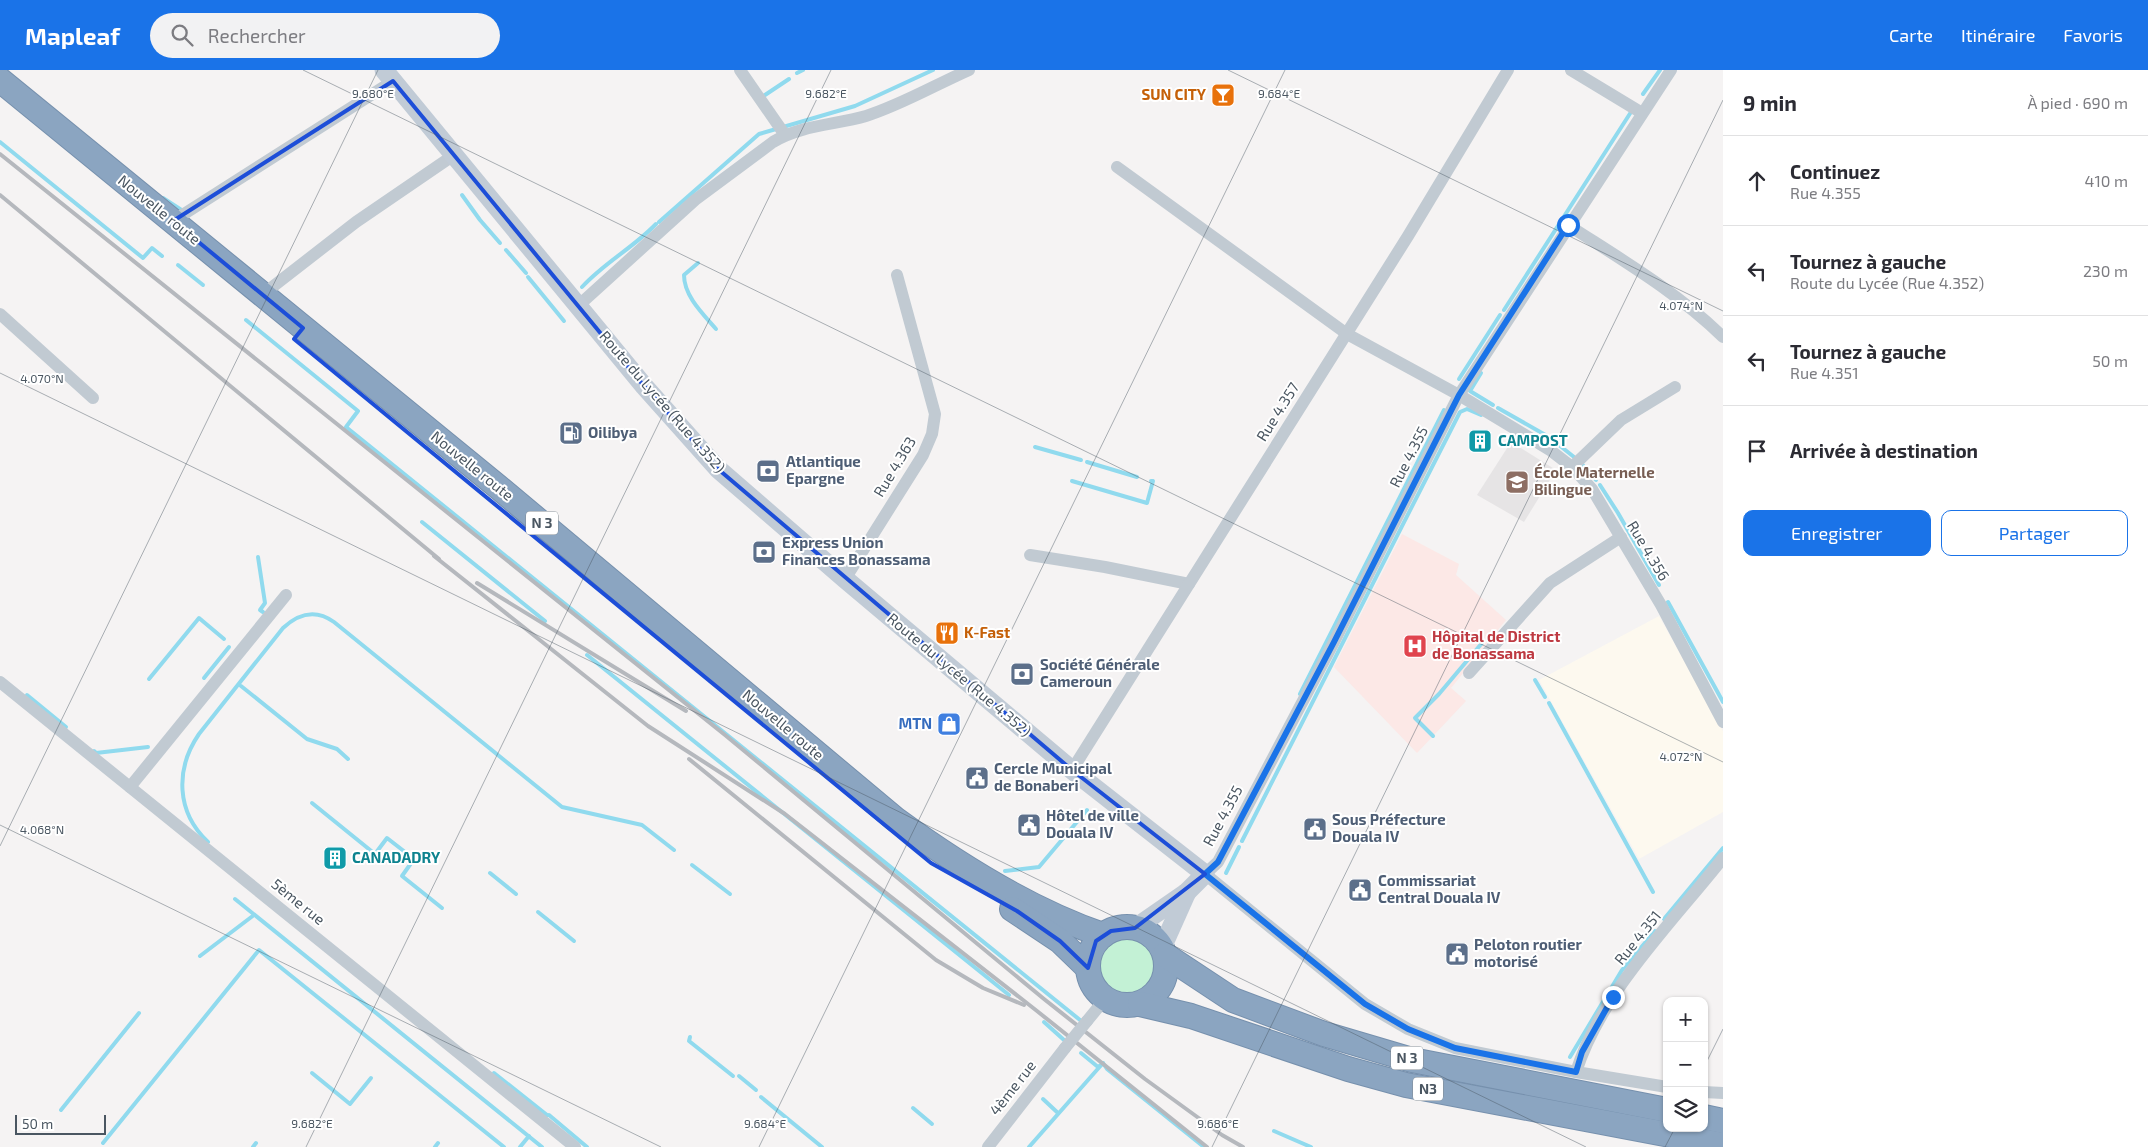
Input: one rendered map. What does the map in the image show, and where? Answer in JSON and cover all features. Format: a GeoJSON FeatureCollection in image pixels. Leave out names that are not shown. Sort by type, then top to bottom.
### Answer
{"type":"FeatureCollection","features":[{"type":"Feature","properties":{"kind":"highway","name":"Nouvelle route"},"geometry":{"type":"LineString","coordinates":[[0,80],[262,295],[298,333],[889,831],[931,863],[1017,912],[1060,941],[1088,968]]}},
{"type":"Feature","properties":{"kind":"highway","name":"Nouvelle route"},"geometry":{"type":"LineString","coordinates":[[0,100],[497,486],[895,819],[939,851],[1022,899],[1075,926],[1103,935]]}},
{"type":"Feature","properties":{"kind":"highway"},"geometry":{"type":"LineString","coordinates":[[1105,999],[1092,985],[1088,968],[1092,949],[1103,935],[1118,928],[1135,928],[1150,935],[1163,951],[1167,970],[1162,984],[1153,997],[1140,1004]]}},
{"type":"Feature","properties":{"kind":"highway","name":"N 3"},"geometry":{"type":"LineString","coordinates":[[1163,951],[1233,1000],[1324,1034],[1412,1060],[1663,1109]]}},
{"type":"Feature","properties":{"kind":"highway","name":"N3"},"geometry":{"type":"LineString","coordinates":[[1105,999],[1121,1006],[1140,1004],[1191,1016],[1348,1069],[1406,1085],[1723,1145]]}},
{"type":"Feature","properties":{"kind":"highway"},"geometry":{"type":"LineString","coordinates":[[1708,1118],[1723,1121]]}},
{"type":"Feature","properties":{"kind":"main road","name":"Route du Lycée (Rue 4.352)"},"geometry":{"type":"LineString","coordinates":[[389,76],[644,386],[718,469],[845,579],[1072,770],[1205,874]]}},
{"type":"Feature","properties":{"kind":"main road"},"geometry":{"type":"LineString","coordinates":[[1135,928],[1187,892],[1205,874]]}},
{"type":"Feature","properties":{"kind":"main road"},"geometry":{"type":"LineString","coordinates":[[1163,951],[1187,892]]}},
{"type":"Feature","properties":{"kind":"street"},"geometry":{"type":"LineString","coordinates":[[740,70],[785,135]]}},
{"type":"Feature","properties":{"kind":"street"},"geometry":{"type":"LineString","coordinates":[[578,306],[695,200],[737,167],[785,135],[868,115],[969,70]]}},
{"type":"Feature","properties":{"kind":"street","name":"Rue 4.357"},"geometry":{"type":"LineString","coordinates":[[1072,770],[1347,334],[1508,70]]}},
{"type":"Feature","properties":{"kind":"street"},"geometry":{"type":"LineString","coordinates":[[1571,70],[1642,113]]}},
{"type":"Feature","properties":{"kind":"street","name":"Rue 4.355"},"geometry":{"type":"LineString","coordinates":[[1205,874],[1218,862],[1334,642],[1459,395],[1568,225],[1671,70]]}},
{"type":"Feature","properties":{"kind":"street"},"geometry":{"type":"LineString","coordinates":[[173,221],[389,76]]}},
{"type":"Feature","properties":{"kind":"street"},"geometry":{"type":"LineString","coordinates":[[262,295],[356,222],[454,155]]}},
{"type":"Feature","properties":{"kind":"street","name":"Rue 4.356"},"geometry":{"type":"LineString","coordinates":[[1117,167],[1347,334],[1459,395],[1550,450],[1572,467],[1592,489],[1621,537],[1661,605],[1723,722]]}},
{"type":"Feature","properties":{"kind":"street"},"geometry":{"type":"LineString","coordinates":[[1568,225],[1661,285],[1700,315],[1723,337]]}},
{"type":"Feature","properties":{"kind":"street","name":"Rue 4.363"},"geometry":{"type":"LineString","coordinates":[[845,579],[923,455],[932,434],[935,414],[897,275]]}},
{"type":"Feature","properties":{"kind":"street"},"geometry":{"type":"LineString","coordinates":[[0,314],[93,398]]}},
{"type":"Feature","properties":{"kind":"street"},"geometry":{"type":"LineString","coordinates":[[1572,467],[1620,420],[1675,388]]}},
{"type":"Feature","properties":{"kind":"street"},"geometry":{"type":"LineString","coordinates":[[1469,673],[1550,583],[1621,537]]}},
{"type":"Feature","properties":{"kind":"street"},"geometry":{"type":"LineString","coordinates":[[1030,555],[1105,566],[1189,584]]}},
{"type":"Feature","properties":{"kind":"street"},"geometry":{"type":"LineString","coordinates":[[130,787],[286,595]]}},
{"type":"Feature","properties":{"kind":"street","name":"5ème rue"},"geometry":{"type":"LineString","coordinates":[[0,682],[575,1147]]}},
{"type":"Feature","properties":{"kind":"street","name":"Rue 4.351"},"geometry":{"type":"LineString","coordinates":[[1576,1072],[1582,1052],[1625,980],[1723,858]]}},
{"type":"Feature","properties":{"kind":"street","name":"Route du Lycée (Rue 4.352)"},"geometry":{"type":"LineString","coordinates":[[1205,874],[1365,1004],[1408,1029],[1455,1048],[1576,1072],[1663,1086]]}},
{"type":"Feature","properties":{"kind":"street","name":"4ème rue"},"geometry":{"type":"LineString","coordinates":[[988,1147],[1105,999]]}},
{"type":"Feature","properties":{"kind":"street"},"geometry":{"type":"LineString","coordinates":[[1708,1092],[1723,1093]]}},
{"type":"Feature","properties":{"kind":"highlighted area"},"geometry":{"type":"Polygon","coordinates":[[[393,81],[644,386],[718,469],[1072,770],[1205,874],[1135,928],[1111,931],[1096,941],[1088,968],[1060,941],[1017,911],[931,863],[294,339],[303,328],[173,221],[393,81]]]}},
{"type":"Feature","properties":{"kind":"shaded area","name":"École Maternelle Bilingue"},"geometry":{"type":"Polygon","coordinates":[[[1511,442],[1556,470],[1524,522],[1477,495],[1511,442]]]}},
{"type":"Feature","properties":{"kind":"shaded area","name":"Hôpital de District de Bonassama"},"geometry":{"type":"Polygon","coordinates":[[[1402,534],[1459,564],[1456,575],[1506,620],[1451,688],[1466,701],[1417,753],[1334,667],[1402,534]]]}},
{"type":"Feature","properties":{"kind":"shaded area"},"geometry":{"type":"Polygon","coordinates":[[[1659,616],[1723,731],[1723,812],[1639,859],[1539,680],[1659,616]]]}},
{"type":"Feature","properties":{"kind":"green space"},"geometry":{"type":"Polygon","coordinates":[[[1127,938],[1138,940],[1147,946],[1153,955],[1155,966],[1153,977],[1147,986],[1138,992],[1127,994],[1116,992],[1107,986],[1101,977],[1099,966],[1101,955],[1107,946],[1116,940],[1127,938]]]}},
{"type":"Feature","properties":{"kind":"waterway"},"geometry":{"type":"LineString","coordinates":[[797,73],[803,70]]}},
{"type":"Feature","properties":{"kind":"waterway"},"geometry":{"type":"LineString","coordinates":[[659,222],[759,134],[855,106],[933,70]]}},
{"type":"Feature","properties":{"kind":"waterway"},"geometry":{"type":"LineString","coordinates":[[1643,94],[1660,70]]}},
{"type":"Feature","properties":{"kind":"waterway"},"geometry":{"type":"LineString","coordinates":[[762,97],[789,79]]}},
{"type":"Feature","properties":{"kind":"waterway"},"geometry":{"type":"LineString","coordinates":[[1504,310],[1631,112]]}},
{"type":"Feature","properties":{"kind":"waterway"},"geometry":{"type":"LineString","coordinates":[[0,142],[143,258],[152,248],[162,256]]}},
{"type":"Feature","properties":{"kind":"waterway"},"geometry":{"type":"LineString","coordinates":[[462,195],[500,243]]}},
{"type":"Feature","properties":{"kind":"waterway"},"geometry":{"type":"LineString","coordinates":[[163,198],[183,211]]}},
{"type":"Feature","properties":{"kind":"waterway"},"geometry":{"type":"LineString","coordinates":[[582,287],[656,224]]}},
{"type":"Feature","properties":{"kind":"waterway"},"geometry":{"type":"LineString","coordinates":[[506,250],[526,273]]}},
{"type":"Feature","properties":{"kind":"waterway"},"geometry":{"type":"LineString","coordinates":[[698,263],[684,275],[685,283],[695,304],[716,329]]}},
{"type":"Feature","properties":{"kind":"waterway"},"geometry":{"type":"LineString","coordinates":[[178,265],[203,285]]}},
{"type":"Feature","properties":{"kind":"waterway"},"geometry":{"type":"LineString","coordinates":[[528,277],[564,321]]}},
{"type":"Feature","properties":{"kind":"waterway"},"geometry":{"type":"LineString","coordinates":[[1459,379],[1500,315]]}},
{"type":"Feature","properties":{"kind":"waterway"},"geometry":{"type":"LineString","coordinates":[[246,320],[358,411],[346,427],[1080,1020]]}},
{"type":"Feature","properties":{"kind":"waterway"},"geometry":{"type":"LineString","coordinates":[[1481,373],[1470,391],[1493,405]]}},
{"type":"Feature","properties":{"kind":"waterway"},"geometry":{"type":"LineString","coordinates":[[1498,408],[1549,437],[1574,457]]}},
{"type":"Feature","properties":{"kind":"waterway"},"geometry":{"type":"LineString","coordinates":[[1242,841],[1460,412],[1467,409],[1481,415]]}},
{"type":"Feature","properties":{"kind":"waterway"},"geometry":{"type":"LineString","coordinates":[[1300,694],[1444,410]]}},
{"type":"Feature","properties":{"kind":"waterway"},"geometry":{"type":"LineString","coordinates":[[1035,447],[1081,460]]}},
{"type":"Feature","properties":{"kind":"waterway"},"geometry":{"type":"LineString","coordinates":[[1087,462],[1137,477]]}},
{"type":"Feature","properties":{"kind":"waterway"},"geometry":{"type":"LineString","coordinates":[[1580,462],[1596,480]]}},
{"type":"Feature","properties":{"kind":"waterway"},"geometry":{"type":"LineString","coordinates":[[1072,481],[1147,503],[1153,481],[1151,481]]}},
{"type":"Feature","properties":{"kind":"waterway"},"geometry":{"type":"LineString","coordinates":[[1600,485],[1659,585]]}},
{"type":"Feature","properties":{"kind":"waterway"},"geometry":{"type":"LineString","coordinates":[[422,522],[545,621]]}},
{"type":"Feature","properties":{"kind":"waterway"},"geometry":{"type":"LineString","coordinates":[[258,557],[265,603],[260,610],[263,612]]}},
{"type":"Feature","properties":{"kind":"waterway"},"geometry":{"type":"LineString","coordinates":[[1668,602],[1723,702]]}},
{"type":"Feature","properties":{"kind":"waterway"},"geometry":{"type":"LineString","coordinates":[[208,842],[197,830],[190,817],[182,790],[186,761],[191,747],[199,734],[283,628],[301,616],[314,614],[321,615],[334,622],[562,807],[642,825],[674,850]]}},
{"type":"Feature","properties":{"kind":"waterway"},"geometry":{"type":"LineString","coordinates":[[149,679],[199,618],[224,639]]}},
{"type":"Feature","properties":{"kind":"waterway"},"geometry":{"type":"LineString","coordinates":[[1433,736],[1415,718],[1439,694],[1482,643]]}},
{"type":"Feature","properties":{"kind":"waterway"},"geometry":{"type":"LineString","coordinates":[[204,678],[229,647]]}},
{"type":"Feature","properties":{"kind":"waterway"},"geometry":{"type":"LineString","coordinates":[[587,655],[1009,995]]}},
{"type":"Feature","properties":{"kind":"waterway"},"geometry":{"type":"LineString","coordinates":[[1535,680],[1545,697]]}},
{"type":"Feature","properties":{"kind":"waterway"},"geometry":{"type":"LineString","coordinates":[[241,686],[307,739],[337,749],[348,759]]}},
{"type":"Feature","properties":{"kind":"waterway"},"geometry":{"type":"LineString","coordinates":[[27,695],[66,727]]}},
{"type":"Feature","properties":{"kind":"waterway"},"geometry":{"type":"LineString","coordinates":[[1549,703],[1653,892]]}},
{"type":"Feature","properties":{"kind":"waterway"},"geometry":{"type":"LineString","coordinates":[[94,751],[96,753],[148,747]]}},
{"type":"Feature","properties":{"kind":"waterway"},"geometry":{"type":"LineString","coordinates":[[312,803],[375,854],[387,838],[414,859],[402,876],[442,908]]}},
{"type":"Feature","properties":{"kind":"waterway"},"geometry":{"type":"LineString","coordinates":[[1005,871],[1039,867],[1087,810]]}},
{"type":"Feature","properties":{"kind":"waterway"},"geometry":{"type":"LineString","coordinates":[[1226,873],[1239,847]]}},
{"type":"Feature","properties":{"kind":"waterway"},"geometry":{"type":"LineString","coordinates":[[1664,919],[1723,848]]}},
{"type":"Feature","properties":{"kind":"waterway"},"geometry":{"type":"LineString","coordinates":[[692,865],[730,894]]}},
{"type":"Feature","properties":{"kind":"waterway"},"geometry":{"type":"LineString","coordinates":[[490,873],[516,894]]}},
{"type":"Feature","properties":{"kind":"waterway"},"geometry":{"type":"LineString","coordinates":[[235,899],[542,1147]]}},
{"type":"Feature","properties":{"kind":"waterway"},"geometry":{"type":"LineString","coordinates":[[538,912],[574,941]]}},
{"type":"Feature","properties":{"kind":"waterway"},"geometry":{"type":"LineString","coordinates":[[200,956],[254,915]]}},
{"type":"Feature","properties":{"kind":"waterway"},"geometry":{"type":"LineString","coordinates":[[1570,1057],[1622,970],[1655,931]]}},
{"type":"Feature","properties":{"kind":"waterway"},"geometry":{"type":"LineString","coordinates":[[103,1143],[259,950],[504,1147]]}},
{"type":"Feature","properties":{"kind":"waterway"},"geometry":{"type":"LineString","coordinates":[[61,1110],[139,1013]]}},
{"type":"Feature","properties":{"kind":"waterway"},"geometry":{"type":"LineString","coordinates":[[1044,1022],[1064,1040]]}},
{"type":"Feature","properties":{"kind":"waterway"},"geometry":{"type":"LineString","coordinates":[[690,1037],[689,1041],[733,1076]]}},
{"type":"Feature","properties":{"kind":"waterway"},"geometry":{"type":"LineString","coordinates":[[1081,1053],[1098,1067],[1101,1065]]}},
{"type":"Feature","properties":{"kind":"waterway"},"geometry":{"type":"LineString","coordinates":[[1103,1063],[1107,1069],[1204,1147]]}},
{"type":"Feature","properties":{"kind":"waterway"},"geometry":{"type":"LineString","coordinates":[[1029,1147],[1103,1063]]}},
{"type":"Feature","properties":{"kind":"waterway"},"geometry":{"type":"LineString","coordinates":[[312,1073],[350,1104],[371,1078]]}},
{"type":"Feature","properties":{"kind":"waterway"},"geometry":{"type":"LineString","coordinates":[[494,1073],[547,1115]]}},
{"type":"Feature","properties":{"kind":"waterway"},"geometry":{"type":"LineString","coordinates":[[739,1076],[756,1090]]}},
{"type":"Feature","properties":{"kind":"waterway"},"geometry":{"type":"LineString","coordinates":[[761,1097],[822,1147]]}},
{"type":"Feature","properties":{"kind":"waterway"},"geometry":{"type":"LineString","coordinates":[[1043,1099],[1058,1113]]}},
{"type":"Feature","properties":{"kind":"waterway"},"geometry":{"type":"LineString","coordinates":[[913,1108],[932,1124]]}},
{"type":"Feature","properties":{"kind":"waterway"},"geometry":{"type":"LineString","coordinates":[[549,1115],[587,1147]]}},
{"type":"Feature","properties":{"kind":"waterway"},"geometry":{"type":"LineString","coordinates":[[1274,1131],[1311,1147]]}},
{"type":"Feature","properties":{"kind":"waterway"},"geometry":{"type":"LineString","coordinates":[[520,1147],[529,1136]]}},
{"type":"Feature","properties":{"kind":"waterway"},"geometry":{"type":"LineString","coordinates":[[253,1147],[256,1143]]}},
{"type":"Feature","properties":{"kind":"waterway"},"geometry":{"type":"LineString","coordinates":[[435,1147],[438,1143]]}},
{"type":"Feature","properties":{"kind":"railway"},"geometry":{"type":"LineString","coordinates":[[0,154],[725,735],[1044,999],[1145,1079],[1222,1135],[1243,1147]]}},
{"type":"Feature","properties":{"kind":"railway"},"geometry":{"type":"LineString","coordinates":[[0,195],[439,559]]}},
{"type":"Feature","properties":{"kind":"railway"},"geometry":{"type":"LineString","coordinates":[[434,556],[648,726],[785,814],[1207,1147]]}},
{"type":"Feature","properties":{"kind":"railway"},"geometry":{"type":"LineString","coordinates":[[477,583],[686,711]]}},
{"type":"Feature","properties":{"kind":"railway"},"geometry":{"type":"LineString","coordinates":[[689,759],[936,960],[983,988],[1024,1005]]}},
{"type":"Feature","properties":{"kind":"place","name":"SUN CITY"},"geometry":{"type":"Point","coordinates":[1223,95]}},
{"type":"Feature","properties":{"kind":"place","name":"Oilibya"},"geometry":{"type":"Point","coordinates":[571,433]}},
{"type":"Feature","properties":{"kind":"place","name":"CAMPOST"},"geometry":{"type":"Point","coordinates":[1480,441]}},
{"type":"Feature","properties":{"kind":"place","name":"Atlantique Epargne"},"geometry":{"type":"Point","coordinates":[768,471]}},
{"type":"Feature","properties":{"kind":"place","name":"École Maternelle Bilingue"},"geometry":{"type":"Point","coordinates":[1517,482]}},
{"type":"Feature","properties":{"kind":"place","name":"Express Union Finances Bonassama"},"geometry":{"type":"Point","coordinates":[764,552]}},
{"type":"Feature","properties":{"kind":"place","name":"K-Fast"},"geometry":{"type":"Point","coordinates":[947,633]}},
{"type":"Feature","properties":{"kind":"place","name":"Hôpital de District de Bonassama"},"geometry":{"type":"Point","coordinates":[1415,646]}},
{"type":"Feature","properties":{"kind":"place","name":"Société Générale Cameroun"},"geometry":{"type":"Point","coordinates":[1022,674]}},
{"type":"Feature","properties":{"kind":"place","name":"MTN"},"geometry":{"type":"Point","coordinates":[949,724]}},
{"type":"Feature","properties":{"kind":"place","name":"Cercle Municipal de Bonaberi"},"geometry":{"type":"Point","coordinates":[977,778]}},
{"type":"Feature","properties":{"kind":"place","name":"Hôtel de ville Douala IV"},"geometry":{"type":"Point","coordinates":[1029,825]}},
{"type":"Feature","properties":{"kind":"place","name":"Sous Préfecture Douala IV"},"geometry":{"type":"Point","coordinates":[1315,829]}},
{"type":"Feature","properties":{"kind":"place","name":"CANADADRY"},"geometry":{"type":"Point","coordinates":[335,858]}},
{"type":"Feature","properties":{"kind":"place","name":"Commissariat Central Douala IV"},"geometry":{"type":"Point","coordinates":[1360,890]}},
{"type":"Feature","properties":{"kind":"place","name":"Peloton routier motorisé"},"geometry":{"type":"Point","coordinates":[1457,954]}},
{"type":"Feature","properties":{"kind":"route"},"geometry":{"type":"LineString","coordinates":[[1568,225],[1459,395],[1334,642],[1218,862],[1205,874],[1365,1004],[1408,1029],[1455,1048],[1576,1072],[1582,1052],[1613,997]]}}]}
